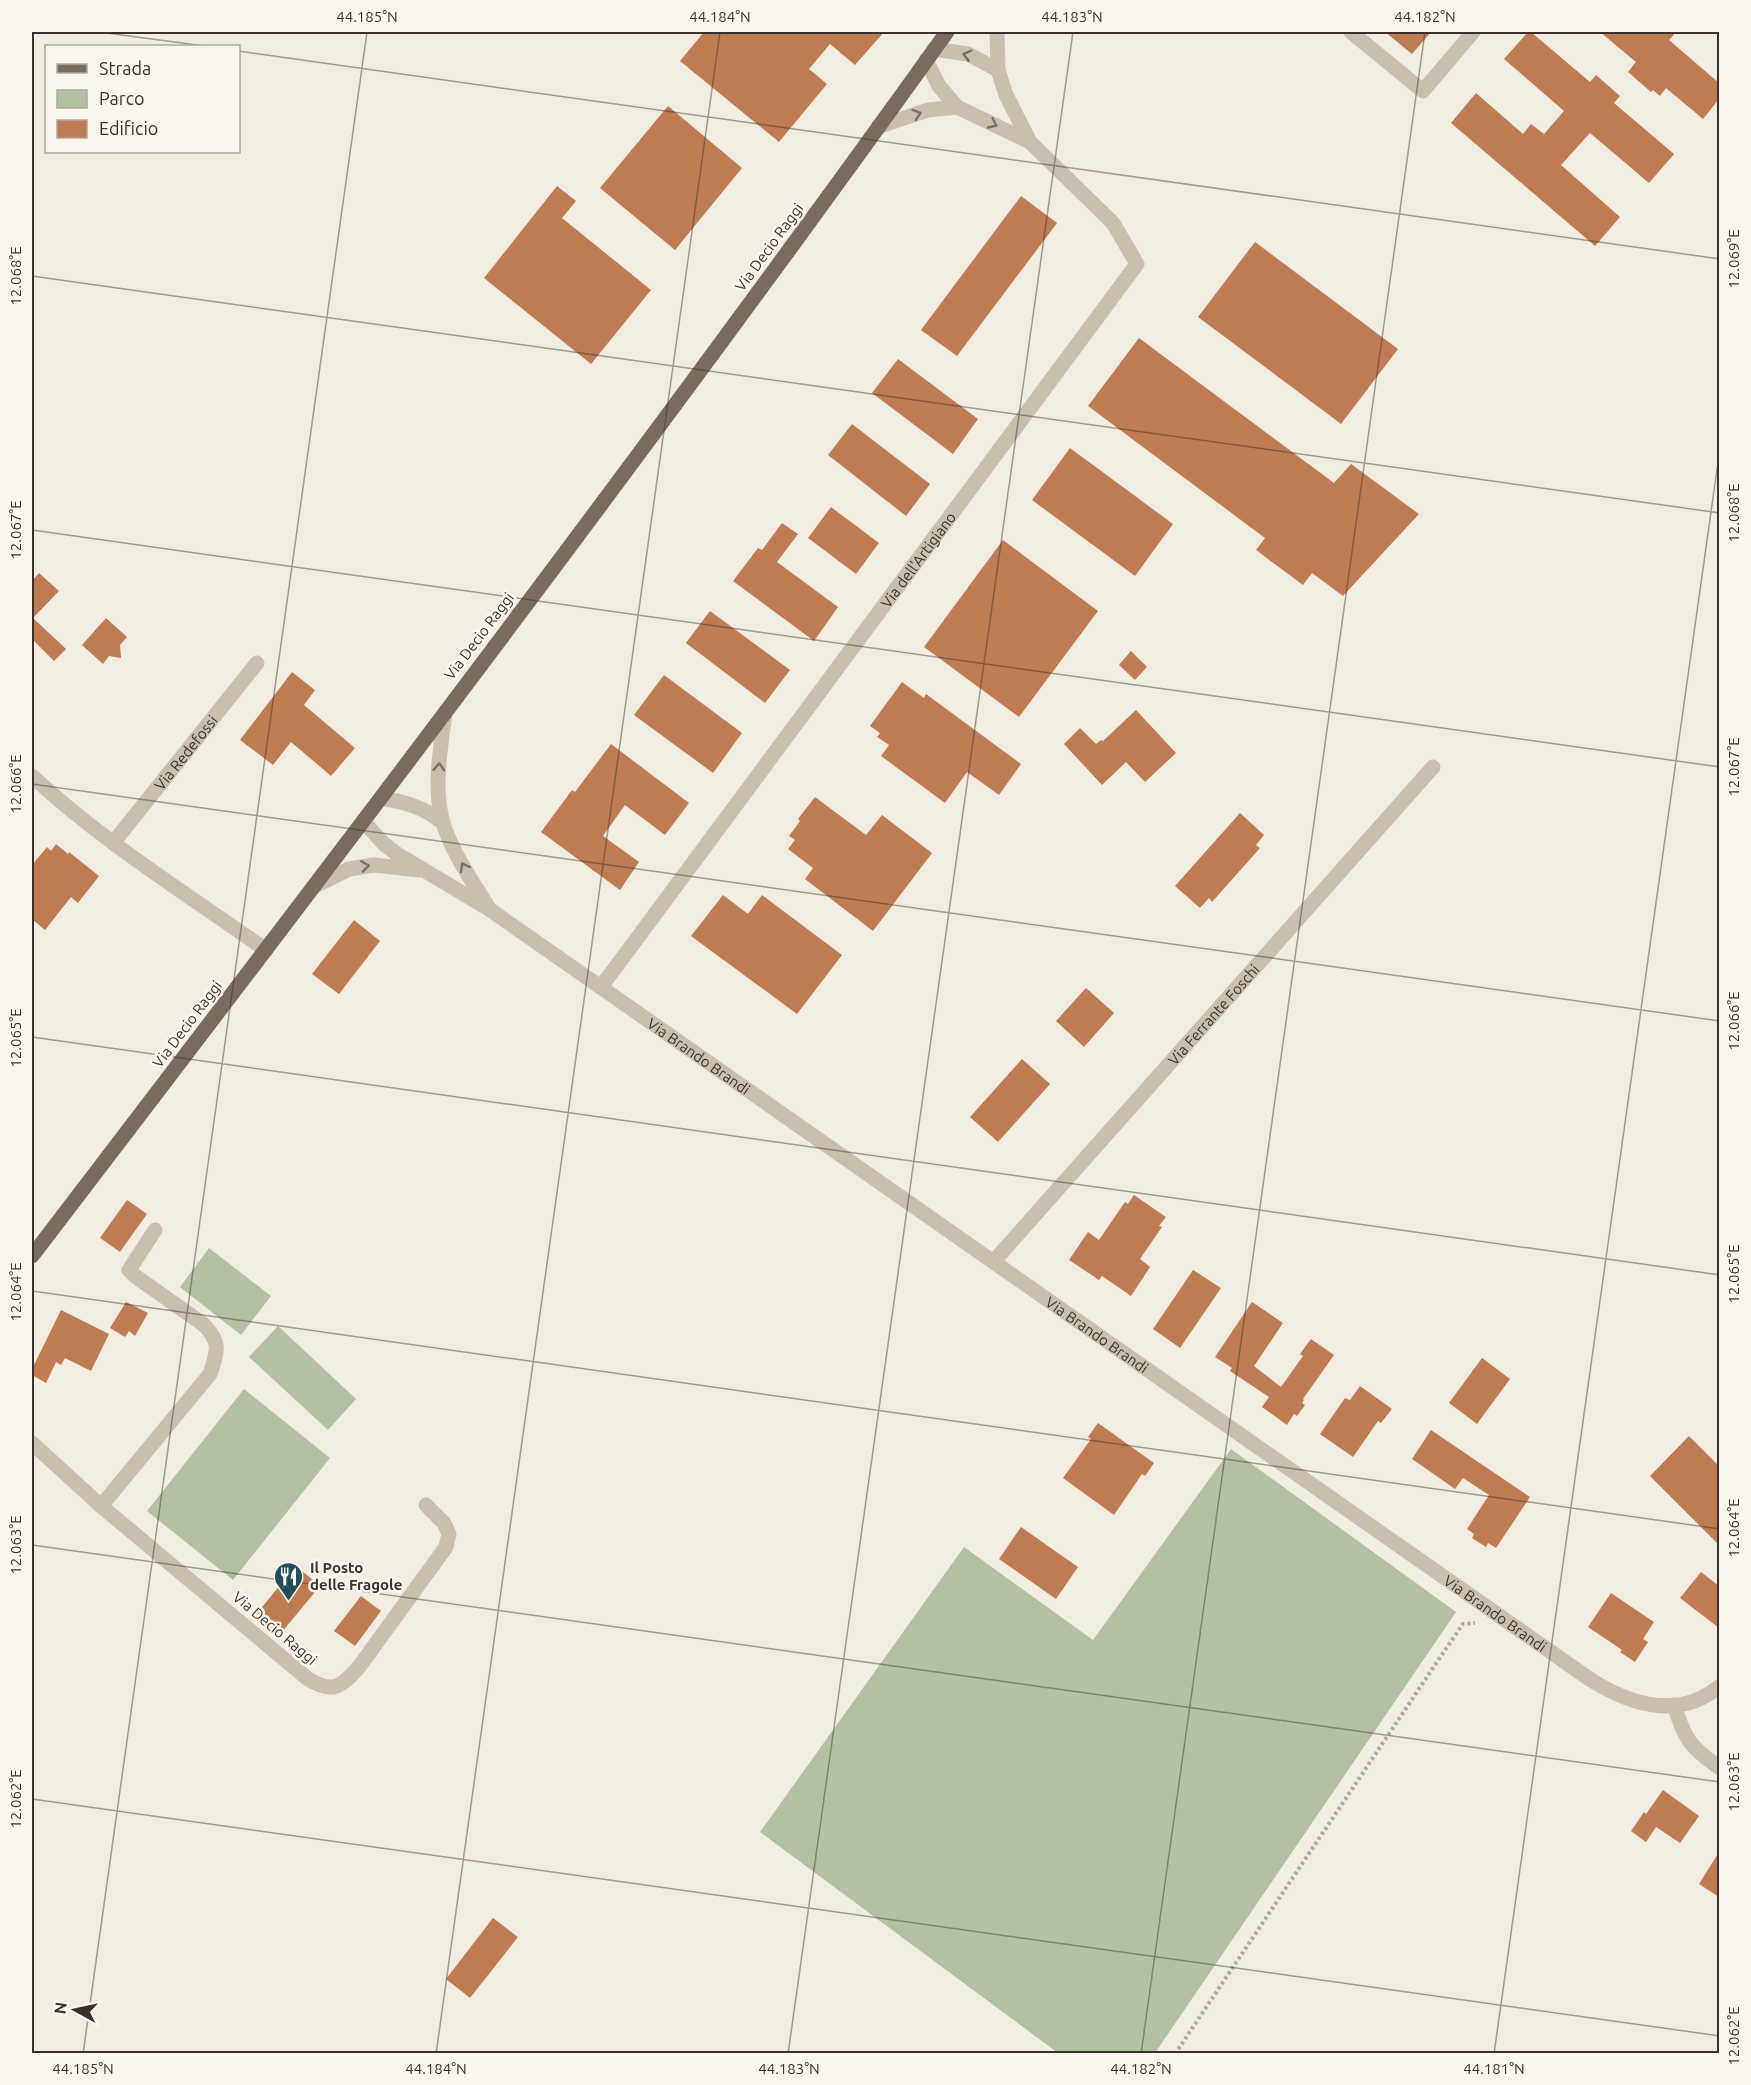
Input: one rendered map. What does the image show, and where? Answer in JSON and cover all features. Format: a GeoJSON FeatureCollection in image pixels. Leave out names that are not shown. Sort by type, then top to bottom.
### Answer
{"type":"FeatureCollection","features":[{"type":"Feature","properties":{"kind":"main road","name":"Via Decio Raggi"},"geometry":{"type":"LineString","coordinates":[[32,1256],[266,950],[695,380],[947,32]]}},
{"type":"Feature","properties":{"kind":"street","name":"Via dell'Artigiano"},"geometry":{"type":"LineString","coordinates":[[997,32],[998,70],[1006,95],[1029,142]]}},
{"type":"Feature","properties":{"kind":"street"},"geometry":{"type":"LineString","coordinates":[[1351,32],[1423,91],[1473,32]]}},
{"type":"Feature","properties":{"kind":"street"},"geometry":{"type":"LineString","coordinates":[[930,55],[968,54],[998,70]]}},
{"type":"Feature","properties":{"kind":"street","name":"Via dell'Artigiano"},"geometry":{"type":"LineString","coordinates":[[601,987],[1137,264],[1113,223],[1029,142],[957,107],[939,86],[930,55]]}},
{"type":"Feature","properties":{"kind":"street"},"geometry":{"type":"LineString","coordinates":[[878,127],[928,110],[957,107]]}},
{"type":"Feature","properties":{"kind":"street","name":"Via Redefossi"},"geometry":{"type":"LineString","coordinates":[[113,843],[257,663]]}},
{"type":"Feature","properties":{"kind":"street","name":"Via Brando Brandi"},"geometry":{"type":"LineString","coordinates":[[445,712],[438,780],[443,823],[455,851],[489,909]]}},
{"type":"Feature","properties":{"kind":"street","name":"Via Ferrante Foschi"},"geometry":{"type":"LineString","coordinates":[[993,1261],[1433,767]]}},
{"type":"Feature","properties":{"kind":"street"},"geometry":{"type":"LineString","coordinates":[[32,776],[113,843],[266,950]]}},
{"type":"Feature","properties":{"kind":"street"},"geometry":{"type":"LineString","coordinates":[[381,798],[418,806],[443,823]]}},
{"type":"Feature","properties":{"kind":"street","name":"Via Brando Brandi"},"geometry":{"type":"LineString","coordinates":[[363,821],[384,844],[422,870],[489,909],[1591,1680],[1613,1694],[1633,1702],[1654,1705],[1674,1705],[1695,1700],[1719,1686]]}},
{"type":"Feature","properties":{"kind":"street","name":"Via Brando Brandi"},"geometry":{"type":"LineString","coordinates":[[313,887],[349,869],[374,865],[422,870]]}},
{"type":"Feature","properties":{"kind":"street"},"geometry":{"type":"LineString","coordinates":[[101,1506],[210,1374],[216,1355],[217,1342],[203,1323],[129,1270],[155,1230]]}},
{"type":"Feature","properties":{"kind":"street","name":"Via Decio Raggi"},"geometry":{"type":"LineString","coordinates":[[32,1443],[101,1506],[320,1687],[332,1688],[346,1681],[446,1547],[449,1534],[444,1523],[426,1505]]}},
{"type":"Feature","properties":{"kind":"street"},"geometry":{"type":"LineString","coordinates":[[1674,1705],[1694,1749],[1719,1768]]}},
{"type":"Feature","properties":{"kind":"path"},"geometry":{"type":"LineString","coordinates":[[1175,2054],[1463,1624],[1473,1621],[1480,1625]]}},
{"type":"Feature","properties":{"kind":"green space"},"geometry":{"type":"Polygon","coordinates":[[[209,1248],[271,1296],[241,1335],[180,1287],[209,1248]]]}},
{"type":"Feature","properties":{"kind":"green space"},"geometry":{"type":"Polygon","coordinates":[[[278,1326],[356,1399],[328,1430],[249,1357],[278,1326]]]}},
{"type":"Feature","properties":{"kind":"green space"},"geometry":{"type":"Polygon","coordinates":[[[244,1389],[330,1458],[233,1580],[147,1511],[244,1389]]]}},
{"type":"Feature","properties":{"kind":"green space"},"geometry":{"type":"Polygon","coordinates":[[[1231,1449],[1456,1612],[1155,2053],[1058,2053],[760,1832],[964,1547],[1093,1640],[1231,1449]]]}},
{"type":"Feature","properties":{"kind":"building"},"geometry":{"type":"Polygon","coordinates":[[[704,32],[884,32],[855,65],[830,44],[809,69],[827,84],[779,142],[680,61],[704,32]]]}},
{"type":"Feature","properties":{"kind":"building"},"geometry":{"type":"Polygon","coordinates":[[[1385,32],[1431,32],[1412,54],[1385,32]]]}},
{"type":"Feature","properties":{"kind":"building"},"geometry":{"type":"Polygon","coordinates":[[[1528,32],[1531,32],[1590,82],[1596,75],[1620,96],[1614,103],[1674,154],[1649,183],[1590,133],[1561,165],[1620,217],[1595,246],[1451,123],[1476,93],[1523,134],[1531,124],[1544,134],[1564,111],[1504,59],[1528,32]]]}},
{"type":"Feature","properties":{"kind":"building"},"geometry":{"type":"Polygon","coordinates":[[[1600,32],[1676,32],[1669,40],[1719,83],[1719,99],[1703,119],[1666,88],[1660,96],[1653,90],[1651,92],[1628,72],[1636,62],[1600,32]]]}},
{"type":"Feature","properties":{"kind":"building"},"geometry":{"type":"Polygon","coordinates":[[[668,106],[742,168],[675,250],[600,188],[668,106]]]}},
{"type":"Feature","properties":{"kind":"building"},"geometry":{"type":"Polygon","coordinates":[[[557,186],[576,201],[562,218],[651,290],[591,364],[484,278],[557,186]]]}},
{"type":"Feature","properties":{"kind":"building"},"geometry":{"type":"Polygon","coordinates":[[[1021,196],[1057,223],[957,356],[921,330],[1021,196]]]}},
{"type":"Feature","properties":{"kind":"building"},"geometry":{"type":"Polygon","coordinates":[[[1255,242],[1398,349],[1341,424],[1198,317],[1255,242]]]}},
{"type":"Feature","properties":{"kind":"building"},"geometry":{"type":"Polygon","coordinates":[[[1139,338],[1334,483],[1351,464],[1419,514],[1343,596],[1312,573],[1303,585],[1256,550],[1265,538],[1088,406],[1139,338]]]}},
{"type":"Feature","properties":{"kind":"building"},"geometry":{"type":"Polygon","coordinates":[[[898,359],[978,419],[953,454],[872,393],[898,359]]]}},
{"type":"Feature","properties":{"kind":"building"},"geometry":{"type":"Polygon","coordinates":[[[852,424],[930,484],[906,516],[828,455],[852,424]]]}},
{"type":"Feature","properties":{"kind":"building"},"geometry":{"type":"Polygon","coordinates":[[[1070,448],[1173,524],[1135,576],[1032,500],[1070,448]]]}},
{"type":"Feature","properties":{"kind":"building"},"geometry":{"type":"Polygon","coordinates":[[[831,507],[879,543],[856,574],[808,538],[831,507]]]}},
{"type":"Feature","properties":{"kind":"building"},"geometry":{"type":"Polygon","coordinates":[[[782,523],[798,534],[777,562],[838,607],[814,641],[733,581],[758,548],[762,550],[782,523]]]}},
{"type":"Feature","properties":{"kind":"building"},"geometry":{"type":"Polygon","coordinates":[[[1003,540],[1098,611],[1019,717],[924,647],[1003,540]]]}},
{"type":"Feature","properties":{"kind":"building"},"geometry":{"type":"Polygon","coordinates":[[[39,573],[59,591],[33,618],[66,649],[54,661],[32,639],[32,581],[39,573]]]}},
{"type":"Feature","properties":{"kind":"building"},"geometry":{"type":"Polygon","coordinates":[[[710,611],[790,670],[765,703],[686,643],[710,611]]]}},
{"type":"Feature","properties":{"kind":"building"},"geometry":{"type":"Polygon","coordinates":[[[106,618],[127,637],[120,645],[121,658],[109,656],[103,664],[82,645],[106,618]]]}},
{"type":"Feature","properties":{"kind":"building"},"geometry":{"type":"Polygon","coordinates":[[[1131,651],[1147,667],[1135,680],[1119,665],[1131,651]]]}},
{"type":"Feature","properties":{"kind":"building"},"geometry":{"type":"Polygon","coordinates":[[[292,672],[315,690],[304,705],[355,748],[331,776],[291,742],[273,765],[240,740],[292,672]]]}},
{"type":"Feature","properties":{"kind":"building"},"geometry":{"type":"Polygon","coordinates":[[[664,675],[742,733],[713,773],[634,715],[664,675]]]}},
{"type":"Feature","properties":{"kind":"building"},"geometry":{"type":"Polygon","coordinates":[[[902,682],[924,698],[926,694],[1021,764],[999,795],[967,772],[945,803],[881,756],[889,745],[877,737],[880,733],[870,726],[902,682]]]}},
{"type":"Feature","properties":{"kind":"building"},"geometry":{"type":"Polygon","coordinates":[[[1136,710],[1176,753],[1145,782],[1126,762],[1102,785],[1064,744],[1080,728],[1096,744],[1103,741],[1136,710]]]}},
{"type":"Feature","properties":{"kind":"building"},"geometry":{"type":"Polygon","coordinates":[[[611,744],[689,803],[665,835],[625,805],[603,836],[639,862],[620,890],[541,832],[572,790],[575,792],[611,744]]]}},
{"type":"Feature","properties":{"kind":"building"},"geometry":{"type":"Polygon","coordinates":[[[815,797],[866,835],[882,815],[932,853],[873,931],[805,879],[813,868],[788,849],[795,840],[789,836],[800,821],[798,819],[815,797]]]}},
{"type":"Feature","properties":{"kind":"building"},"geometry":{"type":"Polygon","coordinates":[[[1240,813],[1264,835],[1256,845],[1260,848],[1212,902],[1209,898],[1200,908],[1175,886],[1240,813]]]}},
{"type":"Feature","properties":{"kind":"building"},"geometry":{"type":"Polygon","coordinates":[[[56,844],[99,876],[78,903],[71,897],[45,930],[32,919],[32,865],[47,847],[51,851],[56,844]]]}},
{"type":"Feature","properties":{"kind":"building"},"geometry":{"type":"Polygon","coordinates":[[[723,895],[748,914],[762,895],[842,955],[797,1014],[691,936],[723,895]]]}},
{"type":"Feature","properties":{"kind":"building"},"geometry":{"type":"Polygon","coordinates":[[[354,920],[380,941],[339,994],[312,974],[354,920]]]}},
{"type":"Feature","properties":{"kind":"building"},"geometry":{"type":"Polygon","coordinates":[[[1086,988],[1114,1013],[1084,1047],[1056,1021],[1086,988]]]}},
{"type":"Feature","properties":{"kind":"building"},"geometry":{"type":"Polygon","coordinates":[[[1022,1059],[1050,1084],[998,1142],[970,1117],[1022,1059]]]}},
{"type":"Feature","properties":{"kind":"building"},"geometry":{"type":"Polygon","coordinates":[[[1134,1195],[1166,1217],[1159,1226],[1162,1227],[1140,1259],[1150,1267],[1131,1296],[1102,1276],[1099,1280],[1069,1260],[1088,1232],[1099,1240],[1125,1202],[1128,1204],[1134,1195]]]}},
{"type":"Feature","properties":{"kind":"building"},"geometry":{"type":"Polygon","coordinates":[[[127,1200],[147,1214],[120,1252],[100,1238],[127,1200]]]}},
{"type":"Feature","properties":{"kind":"building"},"geometry":{"type":"Polygon","coordinates":[[[1193,1270],[1221,1288],[1180,1348],[1153,1329],[1193,1270]]]}},
{"type":"Feature","properties":{"kind":"building"},"geometry":{"type":"Polygon","coordinates":[[[126,1302],[148,1313],[135,1336],[129,1331],[125,1337],[110,1328],[126,1302]]]}},
{"type":"Feature","properties":{"kind":"building"},"geometry":{"type":"Polygon","coordinates":[[[1252,1302],[1283,1323],[1254,1366],[1281,1387],[1303,1356],[1300,1354],[1311,1339],[1334,1355],[1303,1399],[1302,1403],[1305,1405],[1297,1416],[1294,1414],[1287,1425],[1262,1407],[1269,1397],[1230,1371],[1232,1368],[1215,1357],[1252,1302]]]}},
{"type":"Feature","properties":{"kind":"building"},"geometry":{"type":"Polygon","coordinates":[[[61,1310],[109,1334],[91,1371],[65,1358],[61,1365],[56,1362],[46,1383],[32,1375],[32,1369],[61,1310]]]}},
{"type":"Feature","properties":{"kind":"building"},"geometry":{"type":"Polygon","coordinates":[[[1482,1358],[1510,1379],[1477,1424],[1449,1403],[1482,1358]]]}},
{"type":"Feature","properties":{"kind":"building"},"geometry":{"type":"Polygon","coordinates":[[[1360,1386],[1392,1409],[1381,1423],[1378,1421],[1353,1457],[1320,1434],[1345,1398],[1350,1400],[1360,1386]]]}},
{"type":"Feature","properties":{"kind":"building"},"geometry":{"type":"Polygon","coordinates":[[[1098,1423],[1154,1463],[1145,1476],[1142,1474],[1114,1515],[1063,1478],[1091,1439],[1088,1437],[1098,1423]]]}},
{"type":"Feature","properties":{"kind":"building"},"geometry":{"type":"Polygon","coordinates":[[[1431,1430],[1530,1497],[1496,1548],[1488,1543],[1486,1547],[1472,1538],[1474,1534],[1467,1529],[1489,1495],[1463,1478],[1455,1489],[1412,1459],[1431,1430]]]}},
{"type":"Feature","properties":{"kind":"building"},"geometry":{"type":"Polygon","coordinates":[[[1689,1436],[1719,1466],[1719,1545],[1650,1476],[1689,1436]]]}},
{"type":"Feature","properties":{"kind":"building"},"geometry":{"type":"Polygon","coordinates":[[[1021,1527],[1078,1567],[1056,1599],[999,1559],[1021,1527]]]}},
{"type":"Feature","properties":{"kind":"building"},"geometry":{"type":"Polygon","coordinates":[[[296,1566],[320,1586],[277,1638],[253,1618],[296,1566]]]}},
{"type":"Feature","properties":{"kind":"building"},"geometry":{"type":"Polygon","coordinates":[[[1701,1572],[1719,1586],[1719,1628],[1680,1598],[1701,1572]]]}},
{"type":"Feature","properties":{"kind":"building"},"geometry":{"type":"Polygon","coordinates":[[[1611,1593],[1654,1622],[1643,1639],[1648,1642],[1635,1662],[1620,1652],[1622,1650],[1588,1627],[1611,1593]]]}},
{"type":"Feature","properties":{"kind":"building"},"geometry":{"type":"Polygon","coordinates":[[[361,1596],[381,1611],[355,1646],[334,1631],[361,1596]]]}},
{"type":"Feature","properties":{"kind":"building"},"geometry":{"type":"Polygon","coordinates":[[[1663,1790],[1699,1816],[1680,1843],[1656,1827],[1646,1842],[1631,1831],[1663,1790]]]}},
{"type":"Feature","properties":{"kind":"building"},"geometry":{"type":"Polygon","coordinates":[[[1719,1852],[1719,1897],[1699,1884],[1719,1852]]]}},
{"type":"Feature","properties":{"kind":"building"},"geometry":{"type":"Polygon","coordinates":[[[493,1918],[518,1937],[470,1998],[446,1979],[493,1918]]]}},
{"type":"Feature","properties":{"kind":"place","name":"Il Posto delle Fragole"},"geometry":{"type":"Point","coordinates":[289,1602]}}]}
